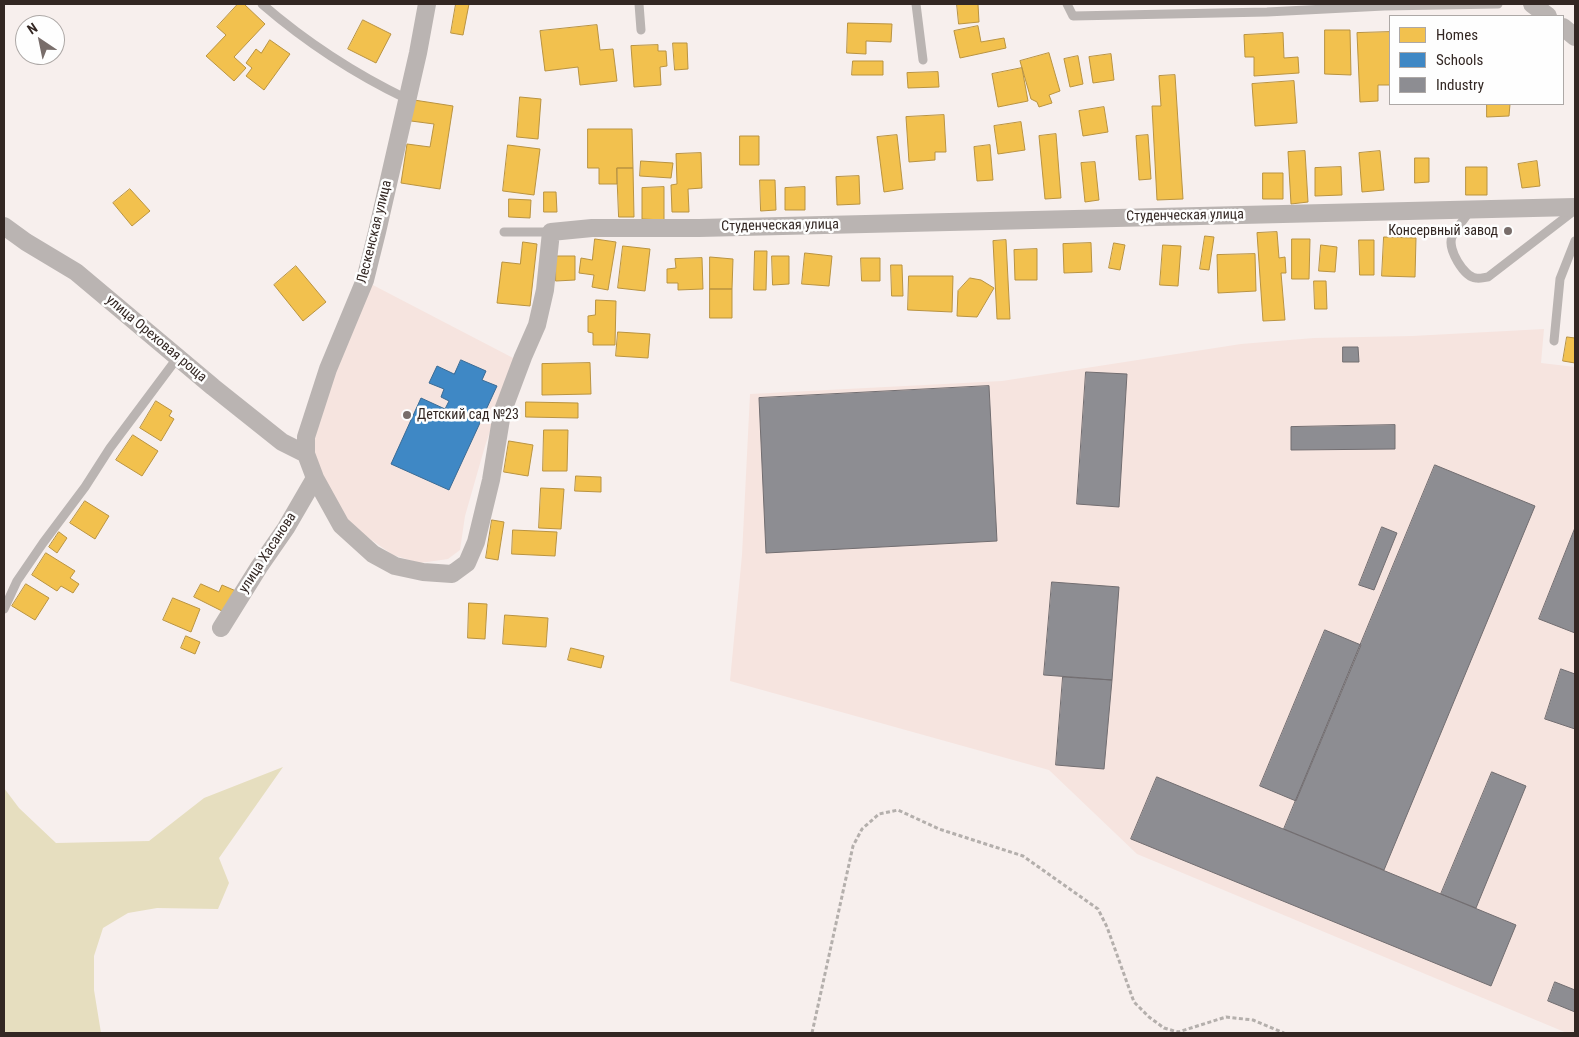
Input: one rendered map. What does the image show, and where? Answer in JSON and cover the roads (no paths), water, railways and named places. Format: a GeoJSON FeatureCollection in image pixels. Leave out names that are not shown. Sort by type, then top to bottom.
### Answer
{"type":"FeatureCollection","features":[{"type":"Feature","properties":{"kind":"street","name":"Лескенская улица"},"geometry":{"type":"LineString","coordinates":[[306,454],[306,437],[328,369],[365,280],[418,53],[427,4]]}},
{"type":"Feature","properties":{"kind":"street"},"geometry":{"type":"LineString","coordinates":[[1532,4],[1547,15]]}},
{"type":"Feature","properties":{"kind":"street"},"geometry":{"type":"LineString","coordinates":[[1564,28],[1575,37]]}},
{"type":"Feature","properties":{"kind":"street","name":"Студенческая улица"},"geometry":{"type":"LineString","coordinates":[[551,232],[592,228],[699,228],[1575,209]]}},
{"type":"Feature","properties":{"kind":"street","name":"улица Ореховая роща"},"geometry":{"type":"LineString","coordinates":[[4,226],[26,242],[76,272],[282,442],[306,454]]}},
{"type":"Feature","properties":{"kind":"street"},"geometry":{"type":"LineString","coordinates":[[306,454],[314,478],[341,525],[372,554],[395,566],[422,572],[452,574],[467,563],[476,542],[491,480],[502,413],[537,325],[546,290],[551,232]]}},
{"type":"Feature","properties":{"kind":"street","name":"улица Хасанова"},"geometry":{"type":"LineString","coordinates":[[221,628],[286,528],[314,478]]}},
{"type":"Feature","properties":{"kind":"lane"},"geometry":{"type":"LineString","coordinates":[[262,4],[326,53],[386,89],[407,99]]}},
{"type":"Feature","properties":{"kind":"lane"},"geometry":{"type":"LineString","coordinates":[[639,4],[641,30]]}},
{"type":"Feature","properties":{"kind":"lane"},"geometry":{"type":"LineString","coordinates":[[916,4],[923,60]]}},
{"type":"Feature","properties":{"kind":"lane"},"geometry":{"type":"LineString","coordinates":[[1067,4],[1073,16],[1208,8],[1267,12],[1340,6],[1498,4]]}},
{"type":"Feature","properties":{"kind":"lane"},"geometry":{"type":"LineString","coordinates":[[1470,210],[1452,238],[1452,251],[1457,261],[1470,276],[1476,278],[1488,277],[1575,209]]}},
{"type":"Feature","properties":{"kind":"lane"},"geometry":{"type":"LineString","coordinates":[[504,232],[551,232]]}},
{"type":"Feature","properties":{"kind":"lane"},"geometry":{"type":"LineString","coordinates":[[1554,340],[1560,279],[1575,241]]}},
{"type":"Feature","properties":{"kind":"lane"},"geometry":{"type":"LineString","coordinates":[[4,609],[17,581],[43,543],[85,487],[110,448],[178,357]]}},
{"type":"Feature","properties":{"kind":"place","name":"Консервный завод"},"geometry":{"type":"Point","coordinates":[1508,231]}},
{"type":"Feature","properties":{"kind":"place","name":"Детский сад №23"},"geometry":{"type":"Point","coordinates":[407,415]}}]}
